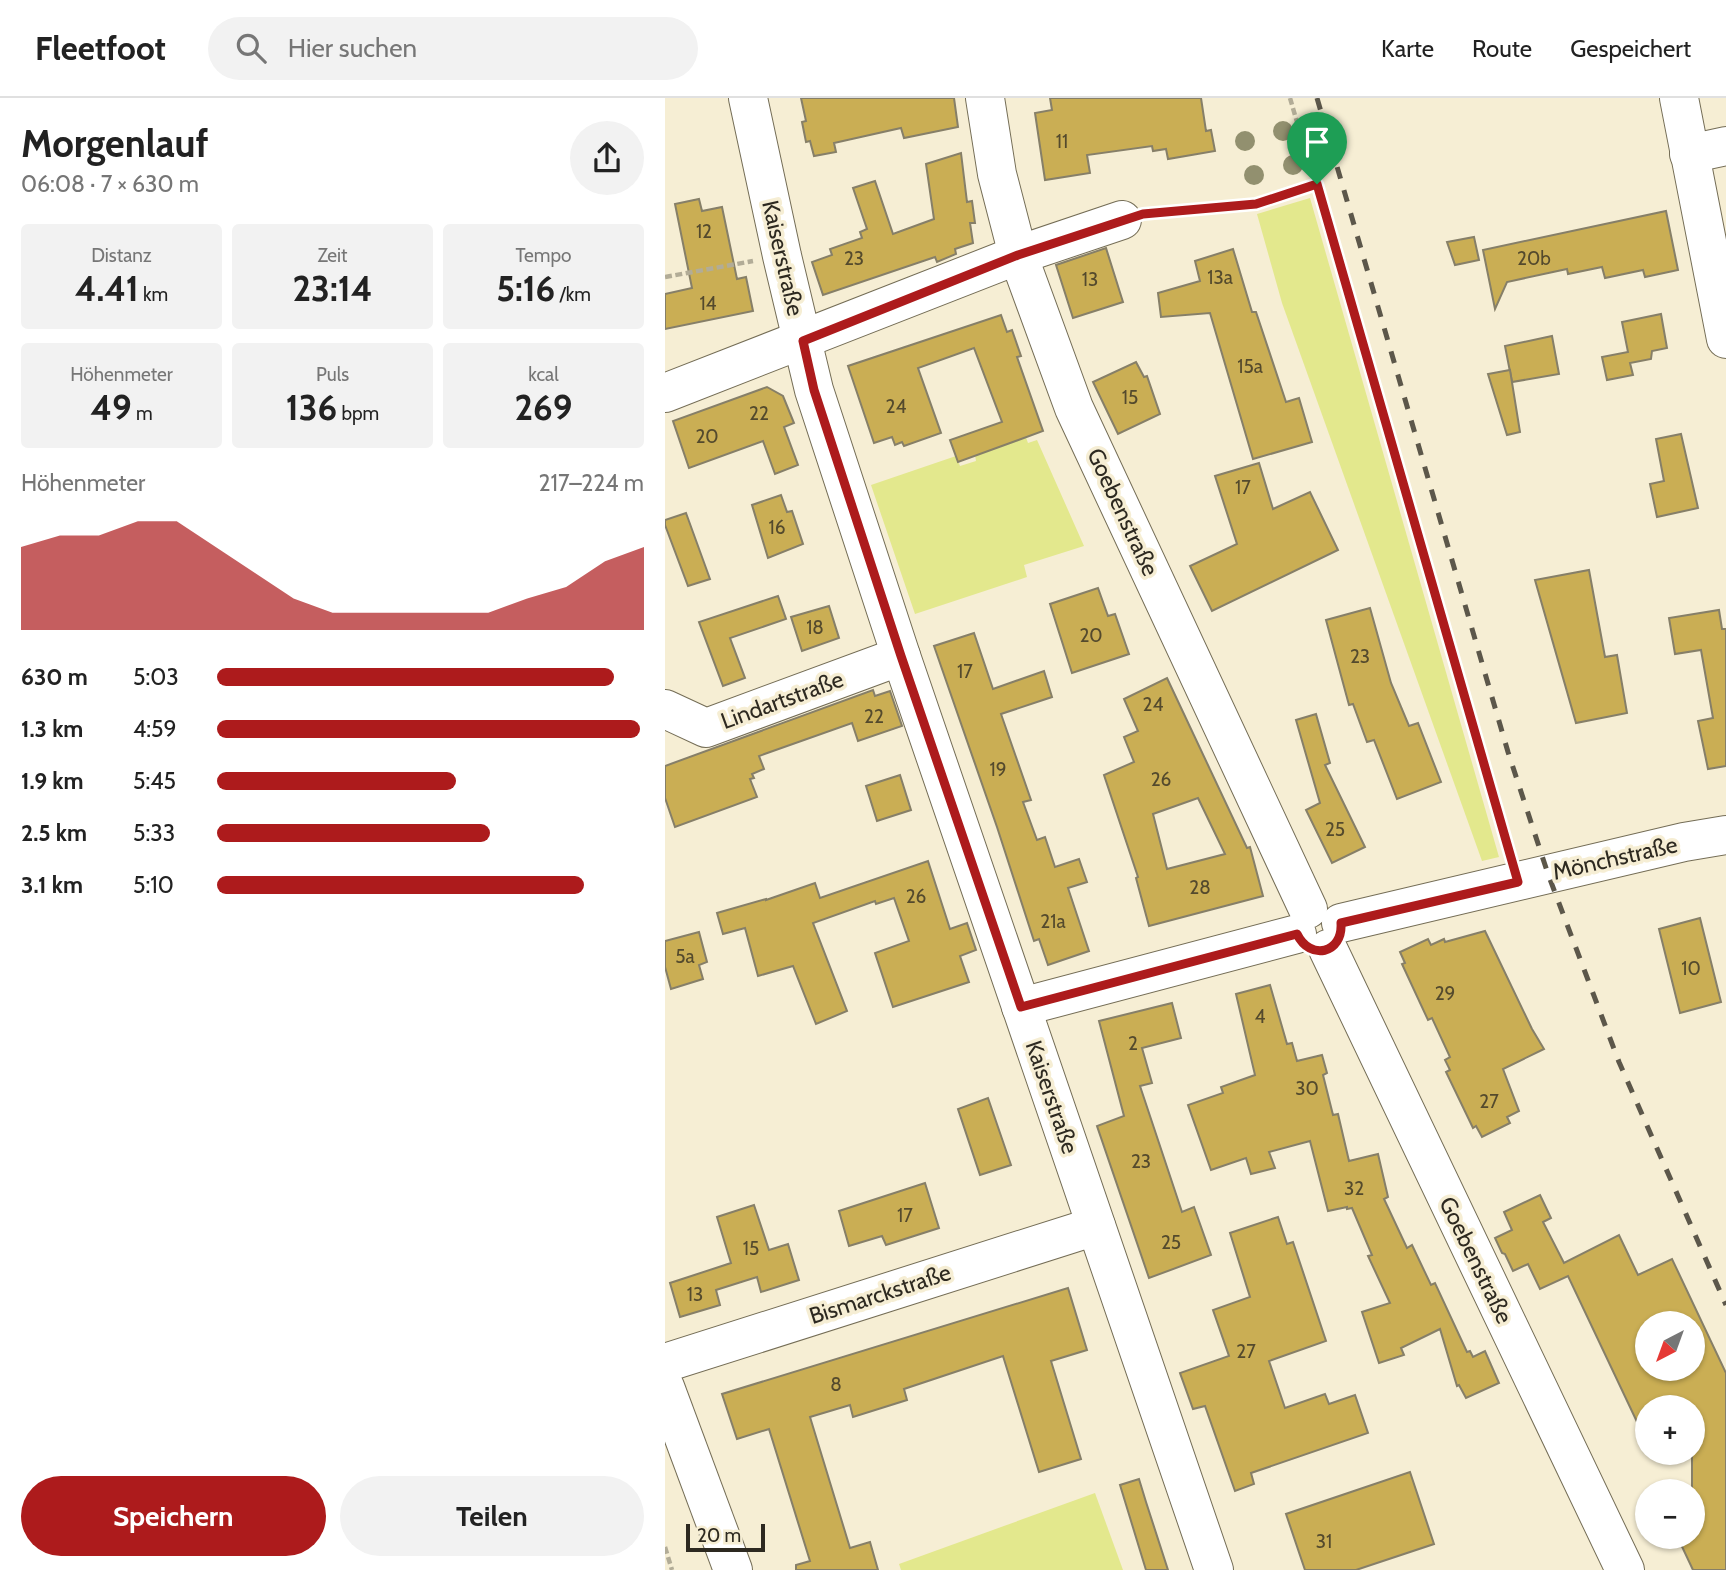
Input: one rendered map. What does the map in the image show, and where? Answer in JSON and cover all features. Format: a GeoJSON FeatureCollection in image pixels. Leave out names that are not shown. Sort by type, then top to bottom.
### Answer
{"type":"FeatureCollection","features":[{"type":"Feature","properties":{"kind":"street","name":"Kaiserstraße"},"geometry":{"type":"LineString","coordinates":[[748,98],[814,390],[901,656],[1214,1570]]}},
{"type":"Feature","properties":{"kind":"street","name":"Goebenstraße"},"geometry":{"type":"LineString","coordinates":[[985,98],[997,174],[1018,255],[1074,408],[1318,929],[1625,1570]]}},
{"type":"Feature","properties":{"kind":"street"},"geometry":{"type":"LineString","coordinates":[[1679,98],[1726,340]]}},
{"type":"Feature","properties":{"kind":"street"},"geometry":{"type":"LineString","coordinates":[[1689,154],[1726,146]]}},
{"type":"Feature","properties":{"kind":"street"},"geometry":{"type":"LineString","coordinates":[[665,393],[1018,255],[1122,220]]}},
{"type":"Feature","properties":{"kind":"street","name":"Lindartstraße"},"geometry":{"type":"LineString","coordinates":[[665,709],[706,728],[901,656]]}},
{"type":"Feature","properties":{"kind":"street","name":"Mönchstraße"},"geometry":{"type":"LineString","coordinates":[[1021,1007],[1318,929],[1684,842],[1726,835]]}},
{"type":"Feature","properties":{"kind":"street","name":"Bismarckstraße"},"geometry":{"type":"LineString","coordinates":[[665,1363],[1096,1226]]}},
{"type":"Feature","properties":{"kind":"street"},"geometry":{"type":"LineString","coordinates":[[665,1387],[733,1570]]}},
{"type":"Feature","properties":{"kind":"path"},"geometry":{"type":"LineString","coordinates":[[1290,98],[1518,882]]}},
{"type":"Feature","properties":{"kind":"path"},"geometry":{"type":"LineString","coordinates":[[1122,220],[1143,214],[1256,204],[1317,184]]}},
{"type":"Feature","properties":{"kind":"path"},"geometry":{"type":"LineString","coordinates":[[665,277],[782,256]]}},
{"type":"Feature","properties":{"kind":"path"},"geometry":{"type":"LineString","coordinates":[[665,1547],[672,1570]]}},
{"type":"Feature","properties":{"kind":"green space"},"geometry":{"type":"Polygon","coordinates":[[[1310,198],[1499,857],[1482,861],[1282,303],[1257,214],[1310,198]]]}},
{"type":"Feature","properties":{"kind":"green space"},"geometry":{"type":"Polygon","coordinates":[[[1024,432],[1028,443],[1037,440],[1084,546],[1024,565],[1027,577],[915,614],[871,485],[956,456],[960,466],[976,461],[975,455],[1005,445],[1024,432]]]}},
{"type":"Feature","properties":{"kind":"green space"},"geometry":{"type":"Polygon","coordinates":[[[1095,1493],[1123,1570],[901,1570],[899,1564],[1095,1493]]]}},
{"type":"Feature","properties":{"kind":"building"},"geometry":{"type":"Polygon","coordinates":[[[801,98],[954,98],[958,127],[904,138],[901,128],[834,143],[836,152],[814,156],[810,141],[806,142],[802,122],[806,121],[801,98]]]}},
{"type":"Feature","properties":{"kind":"building"},"geometry":{"type":"Polygon","coordinates":[[[1050,98],[1201,98],[1206,131],[1211,130],[1215,151],[1168,159],[1166,149],[1153,151],[1152,146],[1087,155],[1090,173],[1045,180],[1035,113],[1052,110],[1050,98]]]}},
{"type":"Feature","properties":{"kind":"building"},"geometry":{"type":"Polygon","coordinates":[[[961,153],[967,202],[972,201],[975,223],[970,223],[973,243],[955,249],[956,254],[937,262],[935,257],[823,295],[812,262],[832,255],[830,249],[862,238],[860,232],[867,229],[853,188],[875,181],[893,234],[934,219],[926,164],[961,153]]]}},
{"type":"Feature","properties":{"kind":"building"},"geometry":{"type":"Polygon","coordinates":[[[699,199],[702,211],[722,207],[737,279],[746,277],[753,311],[665,329],[665,294],[692,288],[675,204],[699,199]]]}},
{"type":"Feature","properties":{"kind":"building"},"geometry":{"type":"Polygon","coordinates":[[[1666,211],[1678,270],[1645,277],[1643,270],[1605,278],[1602,267],[1568,274],[1567,269],[1507,282],[1495,309],[1483,250],[1666,211]]]}},
{"type":"Feature","properties":{"kind":"building"},"geometry":{"type":"Polygon","coordinates":[[[1474,237],[1479,260],[1455,265],[1447,242],[1474,237]]]}},
{"type":"Feature","properties":{"kind":"building"},"geometry":{"type":"Polygon","coordinates":[[[1106,248],[1123,302],[1073,318],[1056,265],[1106,248]]]}},
{"type":"Feature","properties":{"kind":"building"},"geometry":{"type":"Polygon","coordinates":[[[1233,249],[1252,312],[1256,312],[1286,402],[1299,398],[1312,442],[1253,459],[1210,313],[1161,317],[1158,293],[1200,281],[1195,261],[1233,249]]]}},
{"type":"Feature","properties":{"kind":"building"},"geometry":{"type":"Polygon","coordinates":[[[1661,314],[1667,348],[1652,351],[1651,359],[1630,363],[1633,375],[1607,380],[1602,357],[1628,352],[1622,322],[1661,314]]]}},
{"type":"Feature","properties":{"kind":"building"},"geometry":{"type":"Polygon","coordinates":[[[1001,315],[1007,332],[1012,330],[1021,356],[1017,357],[1043,431],[958,462],[950,440],[1002,422],[974,348],[918,368],[941,433],[904,446],[902,442],[895,445],[892,437],[874,443],[848,366],[1001,315]]]}},
{"type":"Feature","properties":{"kind":"building"},"geometry":{"type":"Polygon","coordinates":[[[1552,336],[1559,374],[1512,382],[1505,346],[1552,336]]]}},
{"type":"Feature","properties":{"kind":"building"},"geometry":{"type":"Polygon","coordinates":[[[1136,362],[1144,377],[1147,376],[1160,414],[1118,434],[1093,382],[1136,362]]]}},
{"type":"Feature","properties":{"kind":"building"},"geometry":{"type":"Polygon","coordinates":[[[1510,370],[1520,432],[1507,435],[1488,374],[1510,370]]]}},
{"type":"Feature","properties":{"kind":"building"},"geometry":{"type":"Polygon","coordinates":[[[767,387],[783,396],[794,423],[784,427],[798,465],[775,474],[763,441],[689,468],[673,421],[767,387]]]}},
{"type":"Feature","properties":{"kind":"building"},"geometry":{"type":"Polygon","coordinates":[[[1681,434],[1698,508],[1657,517],[1650,484],[1664,481],[1656,439],[1681,434]]]}},
{"type":"Feature","properties":{"kind":"building"},"geometry":{"type":"Polygon","coordinates":[[[1259,463],[1273,509],[1310,492],[1338,550],[1212,611],[1190,566],[1237,544],[1215,476],[1259,463]]]}},
{"type":"Feature","properties":{"kind":"building"},"geometry":{"type":"Polygon","coordinates":[[[781,495],[787,512],[792,511],[803,544],[768,558],[752,505],[781,495]]]}},
{"type":"Feature","properties":{"kind":"building"},"geometry":{"type":"Polygon","coordinates":[[[686,513],[710,579],[688,586],[665,525],[665,520],[686,513]]]}},
{"type":"Feature","properties":{"kind":"building"},"geometry":{"type":"Polygon","coordinates":[[[1589,570],[1605,657],[1617,655],[1627,713],[1576,723],[1535,580],[1589,570]]]}},
{"type":"Feature","properties":{"kind":"building"},"geometry":{"type":"Polygon","coordinates":[[[1098,588],[1108,616],[1115,614],[1129,654],[1072,673],[1050,604],[1098,588]]]}},
{"type":"Feature","properties":{"kind":"building"},"geometry":{"type":"Polygon","coordinates":[[[778,596],[786,619],[730,638],[745,678],[723,686],[699,622],[778,596]]]}},
{"type":"Feature","properties":{"kind":"building"},"geometry":{"type":"Polygon","coordinates":[[[829,606],[839,638],[802,651],[791,617],[829,606]]]}},
{"type":"Feature","properties":{"kind":"building"},"geometry":{"type":"Polygon","coordinates":[[[1370,608],[1391,683],[1409,726],[1418,723],[1441,782],[1397,799],[1374,740],[1367,742],[1353,704],[1349,705],[1326,620],[1370,608]]]}},
{"type":"Feature","properties":{"kind":"building"},"geometry":{"type":"Polygon","coordinates":[[[1719,610],[1722,629],[1726,629],[1726,766],[1708,769],[1698,721],[1713,718],[1701,650],[1675,654],[1669,618],[1719,610]]]}},
{"type":"Feature","properties":{"kind":"building"},"geometry":{"type":"Polygon","coordinates":[[[974,633],[993,689],[1044,671],[1052,697],[1001,714],[1031,800],[1023,802],[1037,840],[1045,837],[1055,867],[1079,859],[1087,882],[1068,888],[1089,951],[1048,965],[1039,939],[1034,941],[934,646],[974,633]]]}},
{"type":"Feature","properties":{"kind":"building"},"geometry":{"type":"Polygon","coordinates":[[[1167,678],[1247,848],[1250,847],[1263,896],[1149,926],[1136,878],[1138,877],[1104,775],[1134,762],[1124,737],[1138,731],[1124,699],[1167,678]],[[1198,798],[1153,814],[1167,869],[1225,854],[1198,798]]]}},
{"type":"Feature","properties":{"kind":"building"},"geometry":{"type":"Polygon","coordinates":[[[873,690],[875,696],[890,691],[902,726],[858,741],[852,723],[759,756],[764,769],[752,774],[754,778],[750,779],[757,797],[675,827],[665,798],[665,766],[873,690]]]}},
{"type":"Feature","properties":{"kind":"building"},"geometry":{"type":"Polygon","coordinates":[[[1316,714],[1330,763],[1325,765],[1365,847],[1332,863],[1306,810],[1320,803],[1296,720],[1316,714]]]}},
{"type":"Feature","properties":{"kind":"building"},"geometry":{"type":"Polygon","coordinates":[[[900,775],[911,810],[877,821],[866,786],[900,775]]]}},
{"type":"Feature","properties":{"kind":"building"},"geometry":{"type":"Polygon","coordinates":[[[928,861],[950,929],[967,923],[976,950],[960,956],[969,982],[893,1007],[875,953],[909,941],[894,898],[876,904],[875,901],[813,923],[847,1011],[816,1024],[793,966],[758,976],[745,928],[723,934],[717,913],[815,883],[820,898],[928,861]]]}},
{"type":"Feature","properties":{"kind":"building"},"geometry":{"type":"Polygon","coordinates":[[[1700,918],[1721,1002],[1680,1013],[1659,929],[1700,918]]]}},
{"type":"Feature","properties":{"kind":"building"},"geometry":{"type":"Polygon","coordinates":[[[1485,931],[1544,1049],[1503,1069],[1519,1111],[1507,1117],[1510,1123],[1482,1137],[1476,1126],[1473,1128],[1446,1072],[1450,1070],[1445,1060],[1450,1057],[1432,1018],[1428,1020],[1402,964],[1405,963],[1400,952],[1428,939],[1431,945],[1444,939],[1445,942],[1485,931]]]}},
{"type":"Feature","properties":{"kind":"building"},"geometry":{"type":"Polygon","coordinates":[[[699,932],[707,962],[699,965],[703,979],[671,989],[665,967],[665,941],[699,932]]]}},
{"type":"Feature","properties":{"kind":"building"},"geometry":{"type":"Polygon","coordinates":[[[1270,985],[1287,1044],[1292,1043],[1297,1061],[1322,1055],[1327,1073],[1323,1075],[1333,1115],[1338,1114],[1349,1161],[1378,1154],[1388,1197],[1384,1199],[1407,1248],[1412,1245],[1431,1285],[1435,1283],[1467,1352],[1470,1351],[1473,1357],[1485,1351],[1499,1383],[1466,1398],[1459,1385],[1457,1386],[1440,1329],[1401,1348],[1404,1355],[1379,1363],[1362,1312],[1390,1303],[1368,1256],[1372,1255],[1352,1208],[1328,1211],[1310,1141],[1269,1152],[1275,1168],[1251,1174],[1246,1158],[1211,1170],[1188,1105],[1223,1093],[1221,1087],[1255,1075],[1236,994],[1270,985]]]}},
{"type":"Feature","properties":{"kind":"building"},"geometry":{"type":"Polygon","coordinates":[[[1172,1003],[1181,1038],[1142,1048],[1152,1083],[1140,1086],[1182,1212],[1194,1207],[1211,1255],[1149,1278],[1097,1126],[1124,1116],[1099,1021],[1172,1003]]]}},
{"type":"Feature","properties":{"kind":"building"},"geometry":{"type":"Polygon","coordinates":[[[988,1098],[1011,1165],[980,1175],[958,1109],[988,1098]]]}},
{"type":"Feature","properties":{"kind":"building"},"geometry":{"type":"Polygon","coordinates":[[[925,1183],[939,1228],[886,1245],[882,1236],[849,1246],[839,1211],[925,1183]]]}},
{"type":"Feature","properties":{"kind":"building"},"geometry":{"type":"Polygon","coordinates":[[[1540,1195],[1551,1218],[1543,1222],[1564,1263],[1619,1235],[1638,1275],[1672,1259],[1697,1311],[1635,1311],[1635,1381],[1705,1381],[1705,1329],[1726,1373],[1726,1570],[1693,1570],[1683,1549],[1705,1549],[1705,1479],[1692,1479],[1692,1465],[1705,1465],[1705,1395],[1635,1395],[1635,1418],[1568,1276],[1540,1289],[1528,1264],[1513,1271],[1495,1238],[1512,1230],[1504,1212],[1540,1195]]]}},
{"type":"Feature","properties":{"kind":"building"},"geometry":{"type":"Polygon","coordinates":[[[754,1205],[769,1250],[788,1244],[799,1280],[761,1292],[757,1277],[716,1290],[720,1305],[680,1317],[670,1283],[731,1263],[717,1217],[754,1205]]]}},
{"type":"Feature","properties":{"kind":"building"},"geometry":{"type":"Polygon","coordinates":[[[1278,1217],[1287,1244],[1293,1242],[1326,1341],[1269,1361],[1285,1408],[1325,1394],[1329,1404],[1355,1395],[1368,1433],[1251,1473],[1254,1484],[1235,1491],[1205,1406],[1193,1409],[1180,1373],[1229,1356],[1213,1310],[1250,1297],[1230,1233],[1278,1217]]]}},
{"type":"Feature","properties":{"kind":"building"},"geometry":{"type":"Polygon","coordinates":[[[1068,1288],[1087,1350],[1051,1361],[1081,1459],[1039,1472],[1003,1356],[904,1389],[907,1400],[853,1417],[850,1405],[810,1417],[850,1548],[870,1542],[878,1570],[796,1570],[796,1565],[810,1561],[769,1429],[737,1439],[722,1394],[1068,1288]]]}},
{"type":"Feature","properties":{"kind":"building"},"geometry":{"type":"Polygon","coordinates":[[[1410,1472],[1434,1544],[1356,1570],[1305,1570],[1286,1514],[1410,1472]]]}},
{"type":"Feature","properties":{"kind":"building"},"geometry":{"type":"Polygon","coordinates":[[[1139,1479],[1168,1570],[1146,1570],[1120,1485],[1139,1479]]]}},
{"type":"Feature","properties":{"kind":"railway"},"geometry":{"type":"LineString","coordinates":[[1317,98],[1508,752],[1548,874],[1619,1062],[1726,1305]]}},
{"type":"Feature","properties":{"kind":"route"},"geometry":{"type":"LineString","coordinates":[[1317,184],[1518,882],[1341,923],[1339,938],[1335,945],[1328,949],[1309,949],[1301,943],[1297,934],[1021,1007],[901,656],[814,390],[803,341],[1018,255],[1143,214],[1256,204],[1317,184]]}}]}
